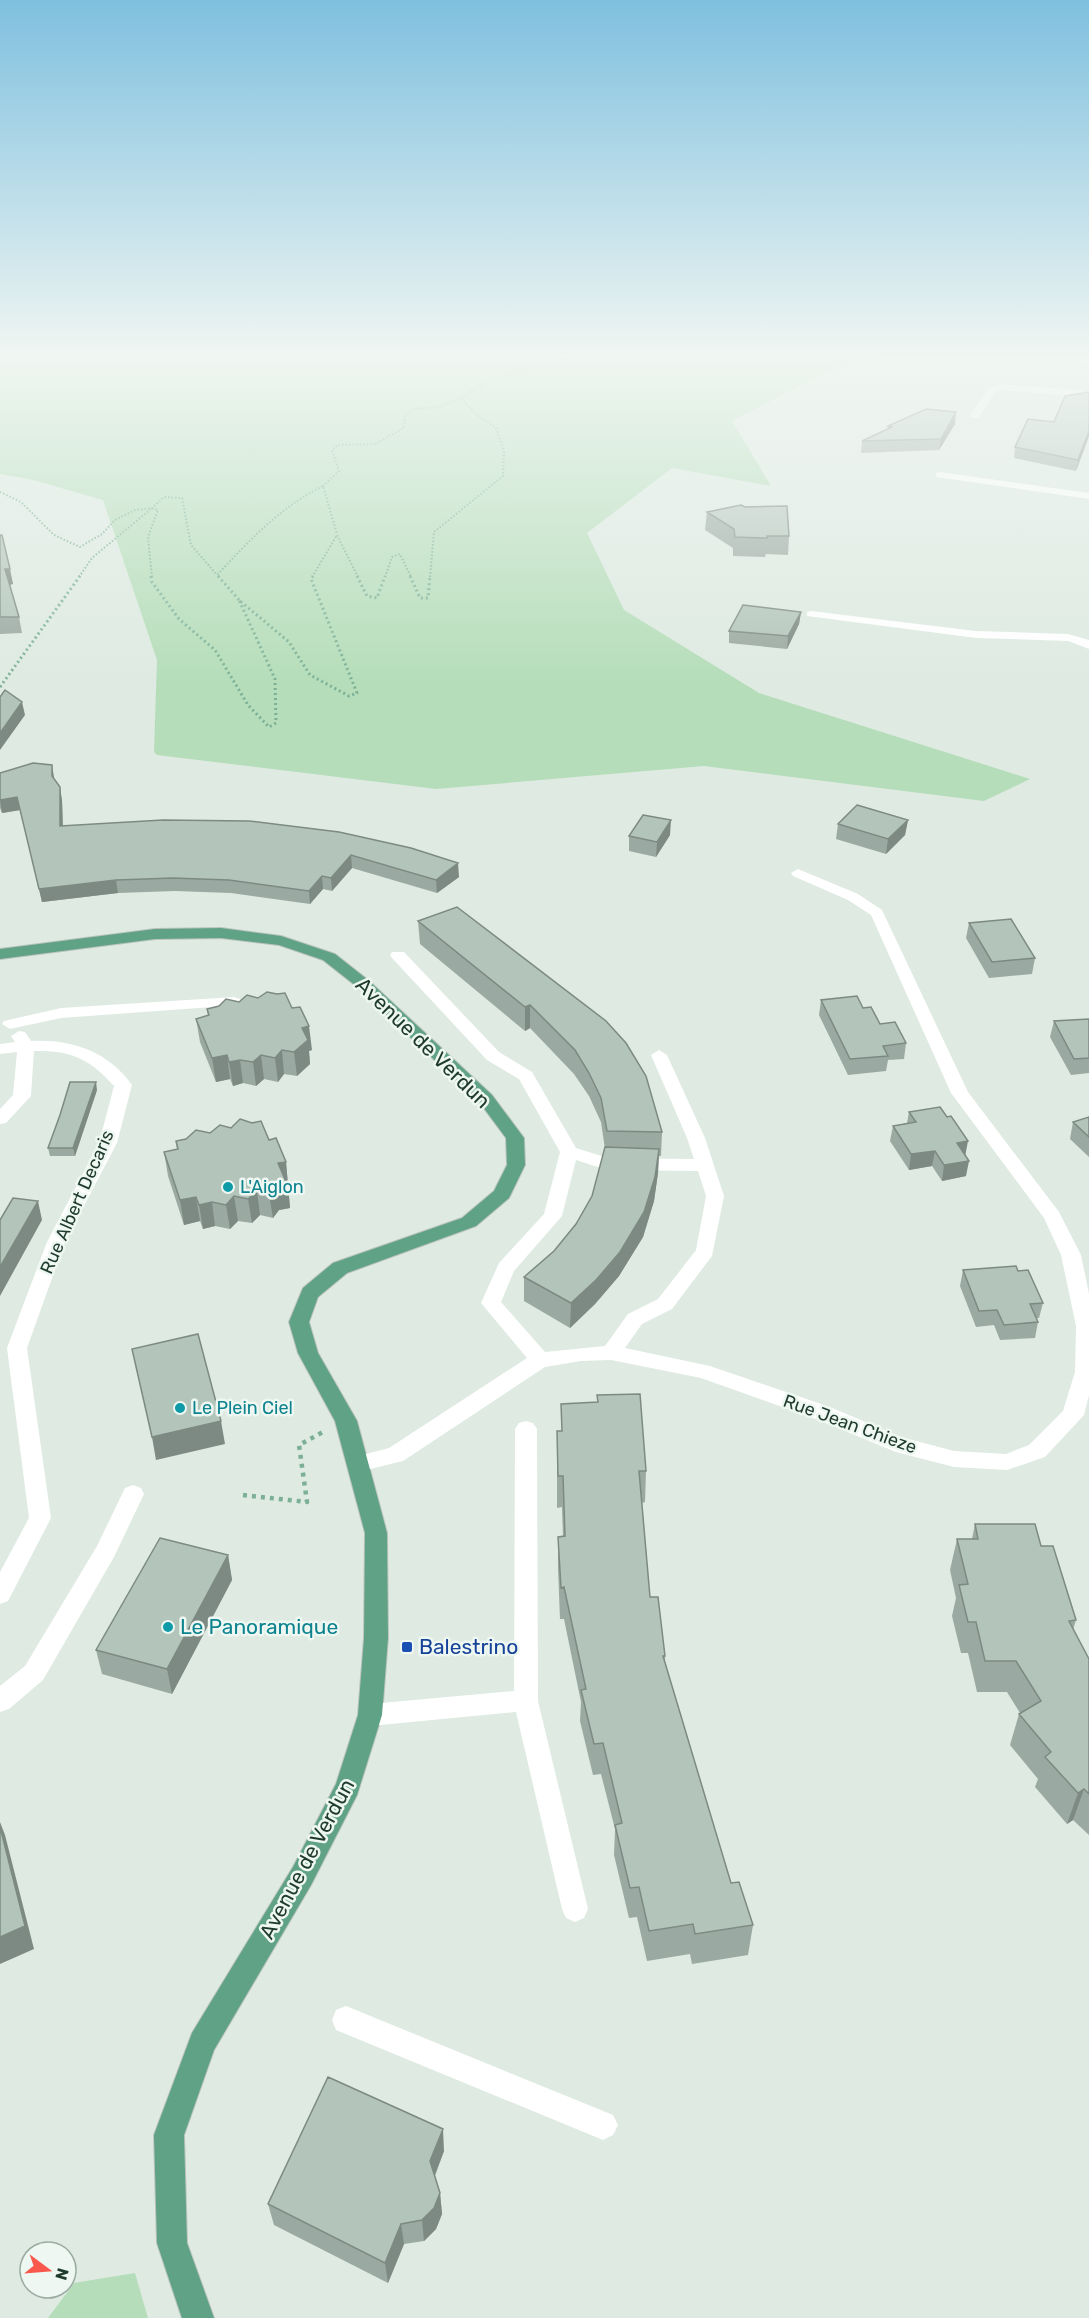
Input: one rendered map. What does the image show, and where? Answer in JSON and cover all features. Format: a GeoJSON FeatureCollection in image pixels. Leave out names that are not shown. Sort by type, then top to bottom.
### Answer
{"type":"FeatureCollection","features":[{"type":"Feature","properties":{"kind":"main road","name":"Avenue de Verdun"},"geometry":{"type":"LineString","coordinates":[[0,954],[155,934],[220,933],[281,941],[328,957],[362,983],[486,1099],[515,1138],[516,1166],[502,1194],[469,1222],[340,1268],[310,1293],[299,1322],[308,1353],[346,1421],[376,1533],[376,1638],[370,1715],[348,1787],[302,1876],[202,2043],[169,2134],[172,2243],[198,2318]]}},
{"type":"Feature","properties":{"kind":"street"},"geometry":{"type":"LineString","coordinates":[[940,475],[1089,496]]}},
{"type":"Feature","properties":{"kind":"street"},"geometry":{"type":"LineString","coordinates":[[811,614],[973,634],[1033,638],[1070,637],[1080,639],[1089,645]]}},
{"type":"Feature","properties":{"kind":"street","name":"Rue Jean Chieze"},"geometry":{"type":"LineString","coordinates":[[358,1464],[395,1455],[540,1360],[611,1353],[703,1371],[823,1413],[896,1444],[954,1459],[1007,1462],[1037,1451],[1073,1416],[1085,1372],[1086,1326],[1071,1256],[1052,1216],[960,1093],[877,913],[853,897],[798,873]]}},
{"type":"Feature","properties":{"kind":"street"},"geometry":{"type":"LineString","coordinates":[[398,955],[493,1056],[526,1076],[569,1152],[607,1164],[705,1166]]}},
{"type":"Feature","properties":{"kind":"street"},"geometry":{"type":"LineString","coordinates":[[5,1023],[61,1013],[234,1002]]}},
{"type":"Feature","properties":{"kind":"street"},"geometry":{"type":"LineString","coordinates":[[0,1119],[22,1096],[26,1045],[5,1023]]}},
{"type":"Feature","properties":{"kind":"street"},"geometry":{"type":"LineString","coordinates":[[0,1049],[26,1045]]}},
{"type":"Feature","properties":{"kind":"street","name":"Rue Albert Decaris"},"geometry":{"type":"LineString","coordinates":[[0,1594],[40,1518],[16,1348],[56,1242],[108,1143],[123,1085],[97,1059],[67,1047],[26,1045]]}},
{"type":"Feature","properties":{"kind":"street"},"geometry":{"type":"LineString","coordinates":[[611,1353],[635,1319],[665,1304],[705,1251],[715,1196],[696,1138],[659,1054]]}},
{"type":"Feature","properties":{"kind":"street"},"geometry":{"type":"LineString","coordinates":[[540,1360],[491,1303],[506,1268],[553,1216],[569,1152]]}},
{"type":"Feature","properties":{"kind":"street"},"geometry":{"type":"LineString","coordinates":[[526,1429],[526,1701],[576,1909]]}},
{"type":"Feature","properties":{"kind":"street"},"geometry":{"type":"LineString","coordinates":[[0,1701],[34,1673],[106,1551],[133,1494]]}},
{"type":"Feature","properties":{"kind":"street"},"geometry":{"type":"LineString","coordinates":[[370,1715],[526,1701]]}},
{"type":"Feature","properties":{"kind":"street"},"geometry":{"type":"LineString","coordinates":[[346,2020],[603,2124]]}},
{"type":"Feature","properties":{"kind":"path"},"geometry":{"type":"LineString","coordinates":[[217,575],[257,533],[304,494],[323,486],[339,471],[338,467]]}},
{"type":"Feature","properties":{"kind":"path"},"geometry":{"type":"LineString","coordinates":[[323,486],[337,535],[367,596],[377,598],[392,557],[400,554],[420,598],[428,598],[434,532],[503,476],[503,467]]}},
{"type":"Feature","properties":{"kind":"path"},"geometry":{"type":"LineString","coordinates":[[0,492],[22,500],[47,532],[60,540],[80,547],[102,534],[116,520],[135,510],[152,508],[158,510],[148,537],[152,582],[179,619],[215,650],[248,705],[269,727],[276,723],[275,679],[239,600]]}},
{"type":"Feature","properties":{"kind":"path"},"geometry":{"type":"LineString","coordinates":[[0,687],[48,623],[92,558],[164,497],[182,498],[191,545],[239,600],[289,642],[310,675],[349,696],[357,693],[311,579],[337,535]]}},
{"type":"Feature","properties":{"kind":"path"},"geometry":{"type":"LineString","coordinates":[[243,1495],[307,1502],[299,1445],[346,1421]]}},
{"type":"Feature","properties":{"kind":"green space"},"geometry":{"type":"Polygon","coordinates":[[[0,467],[760,467],[771,486],[672,468],[587,533],[624,610],[759,693],[1030,779],[984,801],[704,766],[436,789],[157,755],[154,752],[157,660],[103,500],[33,480],[0,474],[0,467]]]}},
{"type":"Feature","properties":{"kind":"green space"},"geometry":{"type":"Polygon","coordinates":[[[135,2273],[148,2318],[48,2318],[61,2300],[78,2300],[78,2282],[135,2273]]]}},
{"type":"Feature","properties":{"kind":"building"},"geometry":{"type":"Polygon","coordinates":[[[741,505],[745,507],[787,506],[789,536],[735,537],[734,529],[707,512],[741,505]]]}},
{"type":"Feature","properties":{"kind":"building"},"geometry":{"type":"Polygon","coordinates":[[[0,535],[2,535],[10,569],[5,569],[19,617],[0,617],[0,535]]]}},
{"type":"Feature","properties":{"kind":"building"},"geometry":{"type":"Polygon","coordinates":[[[743,605],[801,612],[788,636],[729,631],[743,605]]]}},
{"type":"Feature","properties":{"kind":"building"},"geometry":{"type":"Polygon","coordinates":[[[5,690],[22,702],[0,733],[0,697],[5,690]]]}},
{"type":"Feature","properties":{"kind":"building"},"geometry":{"type":"Polygon","coordinates":[[[33,763],[52,765],[52,776],[60,787],[60,826],[163,820],[249,821],[339,832],[411,848],[458,863],[436,880],[351,855],[331,878],[322,876],[309,891],[229,880],[173,878],[116,880],[39,889],[17,797],[0,800],[0,773],[33,763]]]}},
{"type":"Feature","properties":{"kind":"building"},"geometry":{"type":"Polygon","coordinates":[[[857,805],[908,820],[888,839],[838,824],[857,805]]]}},
{"type":"Feature","properties":{"kind":"building"},"geometry":{"type":"Polygon","coordinates":[[[643,815],[671,820],[657,842],[629,836],[643,815]]]}},
{"type":"Feature","properties":{"kind":"building"},"geometry":{"type":"Polygon","coordinates":[[[457,907],[606,1021],[626,1043],[646,1076],[662,1132],[607,1131],[601,1098],[575,1050],[530,1005],[525,1007],[418,921],[457,907]]]}},
{"type":"Feature","properties":{"kind":"building"},"geometry":{"type":"Polygon","coordinates":[[[1011,919],[1035,958],[992,962],[969,923],[1011,919]]]}},
{"type":"Feature","properties":{"kind":"building"},"geometry":{"type":"Polygon","coordinates":[[[267,992],[285,993],[292,1008],[300,1007],[309,1026],[302,1028],[308,1040],[294,1052],[282,1050],[275,1058],[261,1055],[253,1062],[240,1060],[229,1062],[227,1055],[212,1058],[196,1019],[209,1015],[207,1009],[219,1006],[226,999],[239,1002],[247,995],[258,998],[267,992]]]}},
{"type":"Feature","properties":{"kind":"building"},"geometry":{"type":"Polygon","coordinates":[[[857,996],[863,1008],[871,1007],[880,1024],[895,1022],[906,1043],[883,1046],[888,1056],[850,1059],[821,1000],[857,996]]]}},
{"type":"Feature","properties":{"kind":"building"},"geometry":{"type":"Polygon","coordinates":[[[1089,1019],[1089,1058],[1074,1059],[1054,1021],[1089,1019]]]}},
{"type":"Feature","properties":{"kind":"building"},"geometry":{"type":"Polygon","coordinates":[[[70,1082],[96,1082],[73,1148],[48,1148],[60,1115],[70,1082]]]}},
{"type":"Feature","properties":{"kind":"building"},"geometry":{"type":"Polygon","coordinates":[[[940,1107],[947,1117],[951,1116],[968,1141],[957,1143],[969,1161],[944,1165],[935,1151],[911,1154],[893,1126],[916,1122],[909,1112],[940,1107]]]}},
{"type":"Feature","properties":{"kind":"building"},"geometry":{"type":"Polygon","coordinates":[[[1089,1117],[1089,1137],[1073,1122],[1089,1117]]]}},
{"type":"Feature","properties":{"kind":"building","name":"L'Aiglon"},"geometry":{"type":"Polygon","coordinates":[[[240,1119],[252,1123],[261,1121],[269,1140],[276,1138],[286,1162],[278,1163],[287,1184],[276,1186],[269,1194],[257,1191],[248,1199],[234,1196],[226,1205],[212,1202],[199,1205],[196,1197],[180,1200],[164,1152],[178,1149],[176,1141],[186,1139],[196,1130],[210,1133],[220,1125],[231,1128],[240,1119]]]}},
{"type":"Feature","properties":{"kind":"building"},"geometry":{"type":"Polygon","coordinates":[[[605,1147],[659,1149],[655,1177],[644,1212],[620,1252],[596,1280],[571,1303],[524,1277],[554,1251],[576,1224],[592,1196],[605,1147]]]}},
{"type":"Feature","properties":{"kind":"building"},"geometry":{"type":"Polygon","coordinates":[[[13,1198],[38,1201],[0,1267],[0,1220],[13,1198]]]}},
{"type":"Feature","properties":{"kind":"building"},"geometry":{"type":"Polygon","coordinates":[[[1016,1266],[1018,1271],[1028,1270],[1043,1303],[1030,1304],[1038,1322],[1004,1325],[997,1310],[979,1311],[963,1270],[1016,1266]]]}},
{"type":"Feature","properties":{"kind":"building","name":"Le Plein Ciel"},"geometry":{"type":"Polygon","coordinates":[[[198,1334],[221,1421],[152,1437],[132,1349],[198,1334]]]}},
{"type":"Feature","properties":{"kind":"building"},"geometry":{"type":"Polygon","coordinates":[[[640,1394],[646,1471],[639,1471],[650,1597],[658,1597],[665,1656],[663,1656],[731,1883],[739,1882],[753,1925],[695,1934],[693,1924],[649,1931],[639,1887],[630,1888],[615,1825],[622,1823],[603,1743],[594,1744],[581,1690],[586,1689],[564,1587],[561,1588],[558,1537],[565,1536],[563,1476],[558,1476],[557,1431],[562,1431],[561,1404],[598,1402],[597,1395],[640,1394]]]}},
{"type":"Feature","properties":{"kind":"building"},"geometry":{"type":"Polygon","coordinates":[[[975,1524],[1035,1524],[1041,1546],[1053,1546],[1076,1620],[1069,1621],[1089,1659],[1089,1794],[1084,1789],[1078,1793],[1045,1757],[1051,1752],[1019,1714],[1041,1701],[1016,1661],[985,1661],[976,1622],[968,1622],[959,1585],[968,1584],[957,1539],[978,1539],[975,1524]]]}},
{"type":"Feature","properties":{"kind":"building","name":"Le Panoramique"},"geometry":{"type":"Polygon","coordinates":[[[160,1538],[228,1555],[167,1669],[96,1650],[160,1538]]]}},
{"type":"Feature","properties":{"kind":"building"},"geometry":{"type":"Polygon","coordinates":[[[0,1827],[25,1926],[0,1937],[0,1827]]]}},
{"type":"Feature","properties":{"kind":"building"},"geometry":{"type":"Polygon","coordinates":[[[328,2077],[443,2129],[430,2161],[440,2193],[434,2208],[422,2220],[401,2224],[385,2263],[268,2204],[328,2077]]]}},
{"type":"Feature","properties":{"kind":"place","name":"L'Aiglon"},"geometry":{"type":"Point","coordinates":[228,1187]}},
{"type":"Feature","properties":{"kind":"place","name":"Le Plein Ciel"},"geometry":{"type":"Point","coordinates":[180,1408]}},
{"type":"Feature","properties":{"kind":"place","name":"Le Panoramique"},"geometry":{"type":"Point","coordinates":[168,1627]}},
{"type":"Feature","properties":{"kind":"place","name":"Balestrino"},"geometry":{"type":"Point","coordinates":[407,1647]}}]}
